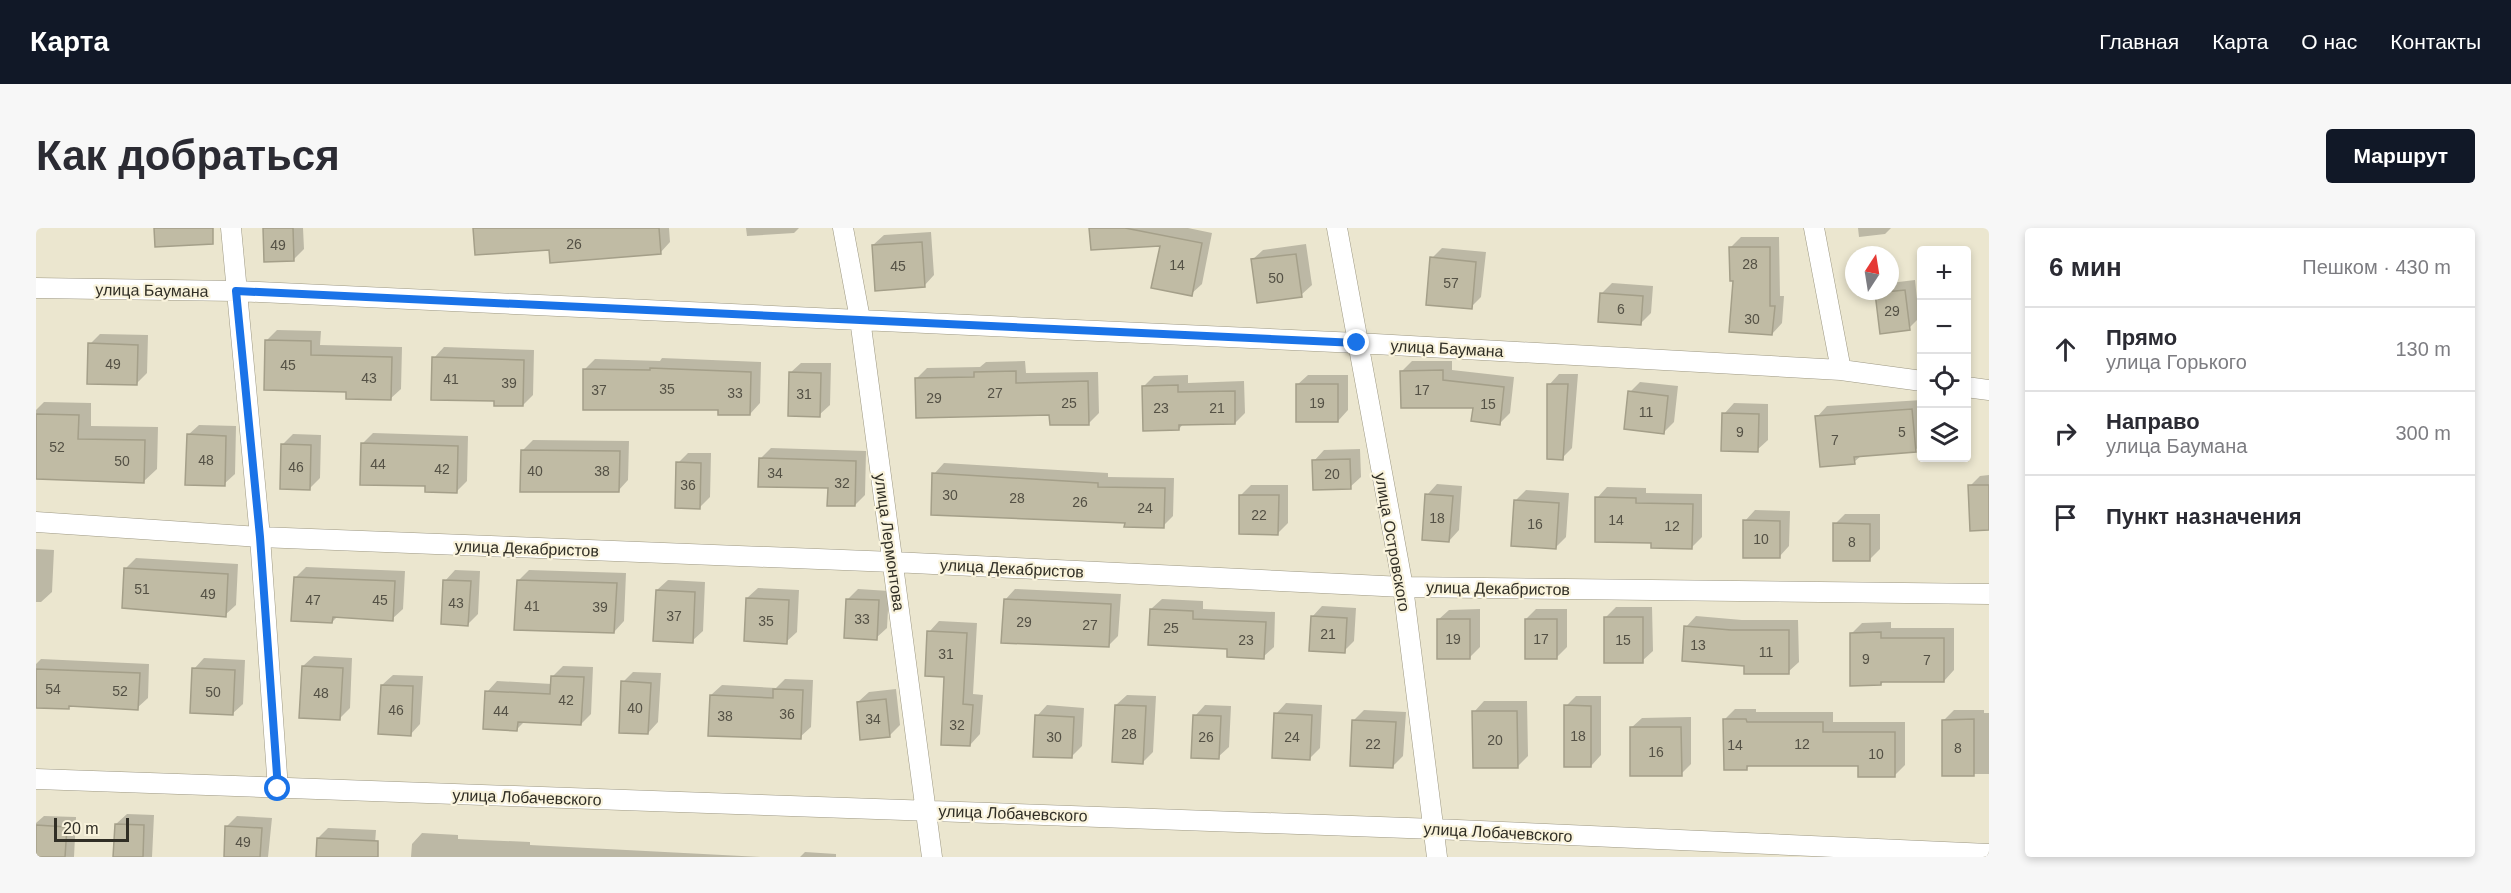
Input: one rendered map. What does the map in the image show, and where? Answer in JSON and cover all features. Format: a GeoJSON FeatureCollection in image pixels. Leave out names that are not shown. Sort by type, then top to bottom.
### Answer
{"type":"FeatureCollection","features":[{"type":"Feature","properties":{"kind":"street"},"geometry":{"type":"LineString","coordinates":[[231,228],[260,537],[278,789]]}},
{"type":"Feature","properties":{"kind":"street","name":"улица Лермонтова"},"geometry":{"type":"LineString","coordinates":[[843,228],[860,319],[932,857]]}},
{"type":"Feature","properties":{"kind":"street","name":"улица Островского"},"geometry":{"type":"LineString","coordinates":[[1337,228],[1403,587],[1437,857]]}},
{"type":"Feature","properties":{"kind":"street"},"geometry":{"type":"LineString","coordinates":[[1814,228],[1841,369]]}},
{"type":"Feature","properties":{"kind":"street","name":"улица Баумана"},"geometry":{"type":"LineString","coordinates":[[36,288],[236,291],[1357,343],[1841,369],[1917,380]]}},
{"type":"Feature","properties":{"kind":"street"},"geometry":{"type":"LineString","coordinates":[[1971,388],[1989,390]]}},
{"type":"Feature","properties":{"kind":"street","name":"улица Декабристов"},"geometry":{"type":"LineString","coordinates":[[36,522],[260,537],[892,562],[1403,587],[1989,594]]}},
{"type":"Feature","properties":{"kind":"street","name":"улица Лобачевского"},"geometry":{"type":"LineString","coordinates":[[36,779],[278,789],[927,809],[1989,854]]}},
{"type":"Feature","properties":{"kind":"building"},"geometry":{"type":"Polygon","coordinates":[[[154,228],[213,228],[213,244],[155,247],[154,228]]]}},
{"type":"Feature","properties":{"kind":"building"},"geometry":{"type":"Polygon","coordinates":[[[263,228],[293,228],[294,261],[264,262],[263,228]]]}},
{"type":"Feature","properties":{"kind":"building"},"geometry":{"type":"Polygon","coordinates":[[[473,228],[659,228],[661,254],[550,263],[549,250],[475,255],[473,228]]]}},
{"type":"Feature","properties":{"kind":"building"},"geometry":{"type":"Polygon","coordinates":[[[1089,228],[1125,228],[1202,243],[1192,296],[1151,288],[1160,246],[1091,250],[1089,228]]]}},
{"type":"Feature","properties":{"kind":"building"},"geometry":{"type":"Polygon","coordinates":[[[922,242],[925,287],[875,291],[872,245],[922,242]]]}},
{"type":"Feature","properties":{"kind":"building"},"geometry":{"type":"Polygon","coordinates":[[[1729,247],[1770,247],[1770,306],[1775,306],[1772,335],[1729,332],[1733,281],[1730,281],[1729,247]]]}},
{"type":"Feature","properties":{"kind":"building"},"geometry":{"type":"Polygon","coordinates":[[[1296,254],[1302,297],[1257,303],[1251,259],[1296,254]]]}},
{"type":"Feature","properties":{"kind":"building"},"geometry":{"type":"Polygon","coordinates":[[[1430,257],[1476,262],[1472,309],[1426,305],[1430,257]]]}},
{"type":"Feature","properties":{"kind":"building"},"geometry":{"type":"Polygon","coordinates":[[[1905,290],[1910,330],[1880,334],[1876,300],[1899,300],[1899,291],[1905,290]]]}},
{"type":"Feature","properties":{"kind":"building"},"geometry":{"type":"Polygon","coordinates":[[[1600,293],[1643,296],[1641,325],[1598,322],[1600,293]]]}},
{"type":"Feature","properties":{"kind":"building"},"geometry":{"type":"Polygon","coordinates":[[[265,340],[311,341],[311,355],[392,357],[391,400],[346,399],[346,392],[264,390],[265,340]]]}},
{"type":"Feature","properties":{"kind":"building"},"geometry":{"type":"Polygon","coordinates":[[[88,343],[138,345],[137,385],[87,384],[88,343]]]}},
{"type":"Feature","properties":{"kind":"building"},"geometry":{"type":"Polygon","coordinates":[[[432,357],[524,360],[523,406],[494,406],[494,401],[431,400],[432,357]]]}},
{"type":"Feature","properties":{"kind":"building"},"geometry":{"type":"Polygon","coordinates":[[[650,368],[751,372],[750,415],[718,415],[718,410],[583,410],[583,369],[650,370],[650,368]]]}},
{"type":"Feature","properties":{"kind":"building"},"geometry":{"type":"Polygon","coordinates":[[[1443,370],[1443,380],[1504,387],[1500,425],[1471,421],[1473,408],[1401,408],[1400,371],[1443,370]]]}},
{"type":"Feature","properties":{"kind":"building"},"geometry":{"type":"Polygon","coordinates":[[[1016,371],[1016,383],[1088,381],[1089,425],[1050,425],[1049,415],[916,418],[915,378],[974,377],[974,372],[1016,371]]]}},
{"type":"Feature","properties":{"kind":"building"},"geometry":{"type":"Polygon","coordinates":[[[789,372],[821,373],[820,417],[788,416],[789,372]]]}},
{"type":"Feature","properties":{"kind":"building"},"geometry":{"type":"Polygon","coordinates":[[[1296,384],[1338,384],[1338,422],[1296,422],[1296,384]]]}},
{"type":"Feature","properties":{"kind":"building"},"geometry":{"type":"Polygon","coordinates":[[[1547,384],[1568,384],[1563,460],[1547,459],[1547,384]]]}},
{"type":"Feature","properties":{"kind":"building"},"geometry":{"type":"Polygon","coordinates":[[[1178,385],[1178,392],[1235,391],[1235,424],[1179,425],[1179,430],[1143,431],[1142,386],[1178,385]]]}},
{"type":"Feature","properties":{"kind":"building"},"geometry":{"type":"Polygon","coordinates":[[[1628,391],[1668,396],[1664,434],[1624,429],[1628,391]]]}},
{"type":"Feature","properties":{"kind":"building"},"geometry":{"type":"Polygon","coordinates":[[[1912,409],[1916,452],[1854,457],[1855,464],[1820,467],[1815,416],[1912,409]]]}},
{"type":"Feature","properties":{"kind":"building"},"geometry":{"type":"Polygon","coordinates":[[[1722,413],[1759,414],[1758,452],[1721,451],[1722,413]]]}},
{"type":"Feature","properties":{"kind":"building"},"geometry":{"type":"Polygon","coordinates":[[[36,414],[79,415],[78,439],[145,440],[144,483],[36,479],[36,414]]]}},
{"type":"Feature","properties":{"kind":"building"},"geometry":{"type":"Polygon","coordinates":[[[187,434],[226,436],[225,486],[185,485],[187,434]]]}},
{"type":"Feature","properties":{"kind":"building"},"geometry":{"type":"Polygon","coordinates":[[[361,443],[458,446],[457,493],[425,492],[425,486],[360,485],[361,443]]]}},
{"type":"Feature","properties":{"kind":"building"},"geometry":{"type":"Polygon","coordinates":[[[281,444],[311,445],[310,490],[280,489],[281,444]]]}},
{"type":"Feature","properties":{"kind":"building"},"geometry":{"type":"Polygon","coordinates":[[[521,450],[620,451],[619,492],[520,492],[521,450]]]}},
{"type":"Feature","properties":{"kind":"building"},"geometry":{"type":"Polygon","coordinates":[[[759,458],[856,461],[855,506],[827,506],[828,488],[758,487],[759,458]]]}},
{"type":"Feature","properties":{"kind":"building"},"geometry":{"type":"Polygon","coordinates":[[[1350,459],[1351,489],[1313,490],[1312,460],[1350,459]]]}},
{"type":"Feature","properties":{"kind":"building"},"geometry":{"type":"Polygon","coordinates":[[[676,462],[701,463],[700,509],[675,508],[676,462]]]}},
{"type":"Feature","properties":{"kind":"building"},"geometry":{"type":"Polygon","coordinates":[[[932,473],[1098,483],[1098,487],[1165,488],[1164,528],[1124,527],[1125,523],[931,515],[932,473]]]}},
{"type":"Feature","properties":{"kind":"building"},"geometry":{"type":"Polygon","coordinates":[[[1968,485],[1989,485],[1989,530],[1970,531],[1968,485]]]}},
{"type":"Feature","properties":{"kind":"building"},"geometry":{"type":"Polygon","coordinates":[[[1425,494],[1453,496],[1449,542],[1422,540],[1425,494]]]}},
{"type":"Feature","properties":{"kind":"building"},"geometry":{"type":"Polygon","coordinates":[[[1239,495],[1279,495],[1278,535],[1239,534],[1239,495]]]}},
{"type":"Feature","properties":{"kind":"building"},"geometry":{"type":"Polygon","coordinates":[[[1595,497],[1636,498],[1636,503],[1693,504],[1692,549],[1651,548],[1651,543],[1595,542],[1595,497]]]}},
{"type":"Feature","properties":{"kind":"building"},"geometry":{"type":"Polygon","coordinates":[[[1514,500],[1559,503],[1556,549],[1511,546],[1514,500]]]}},
{"type":"Feature","properties":{"kind":"building"},"geometry":{"type":"Polygon","coordinates":[[[1743,520],[1780,521],[1780,558],[1743,558],[1743,520]]]}},
{"type":"Feature","properties":{"kind":"building"},"geometry":{"type":"Polygon","coordinates":[[[1833,523],[1870,524],[1870,561],[1833,561],[1833,523]]]}},
{"type":"Feature","properties":{"kind":"building"},"geometry":{"type":"Polygon","coordinates":[[[124,568],[228,574],[226,617],[122,608],[124,568]]]}},
{"type":"Feature","properties":{"kind":"building"},"geometry":{"type":"Polygon","coordinates":[[[294,577],[395,581],[393,621],[333,617],[332,623],[291,621],[294,577]]]}},
{"type":"Feature","properties":{"kind":"building"},"geometry":{"type":"Polygon","coordinates":[[[443,580],[471,581],[468,626],[441,624],[443,580]]]}},
{"type":"Feature","properties":{"kind":"building"},"geometry":{"type":"Polygon","coordinates":[[[517,580],[617,583],[614,633],[514,630],[517,580]]]}},
{"type":"Feature","properties":{"kind":"building"},"geometry":{"type":"Polygon","coordinates":[[[656,590],[695,592],[693,643],[653,641],[656,590]]]}},
{"type":"Feature","properties":{"kind":"building"},"geometry":{"type":"Polygon","coordinates":[[[746,598],[789,600],[787,644],[744,641],[746,598]]]}},
{"type":"Feature","properties":{"kind":"building"},"geometry":{"type":"Polygon","coordinates":[[[846,599],[879,600],[877,640],[844,638],[846,599]]]}},
{"type":"Feature","properties":{"kind":"building"},"geometry":{"type":"Polygon","coordinates":[[[1004,599],[1111,604],[1109,647],[1001,643],[1004,599]]]}},
{"type":"Feature","properties":{"kind":"building"},"geometry":{"type":"Polygon","coordinates":[[[1150,609],[1193,611],[1193,619],[1266,622],[1264,659],[1227,657],[1227,649],[1148,645],[1150,609]]]}},
{"type":"Feature","properties":{"kind":"building"},"geometry":{"type":"Polygon","coordinates":[[[1311,616],[1347,618],[1345,653],[1309,651],[1311,616]]]}},
{"type":"Feature","properties":{"kind":"building"},"geometry":{"type":"Polygon","coordinates":[[[1604,617],[1643,617],[1643,663],[1604,663],[1604,617]]]}},
{"type":"Feature","properties":{"kind":"building"},"geometry":{"type":"Polygon","coordinates":[[[1437,619],[1470,619],[1470,659],[1437,659],[1437,619]]]}},
{"type":"Feature","properties":{"kind":"building"},"geometry":{"type":"Polygon","coordinates":[[[1525,619],[1557,619],[1557,659],[1525,659],[1525,619]]]}},
{"type":"Feature","properties":{"kind":"building"},"geometry":{"type":"Polygon","coordinates":[[[1684,626],[1731,630],[1789,630],[1789,674],[1744,674],[1744,666],[1682,661],[1684,626]]]}},
{"type":"Feature","properties":{"kind":"building"},"geometry":{"type":"Polygon","coordinates":[[[927,631],[967,633],[963,704],[973,705],[970,746],[941,745],[944,677],[925,676],[927,631]]]}},
{"type":"Feature","properties":{"kind":"building"},"geometry":{"type":"Polygon","coordinates":[[[1881,632],[1881,638],[1944,638],[1944,682],[1881,682],[1881,685],[1850,686],[1850,633],[1881,632]]]}},
{"type":"Feature","properties":{"kind":"building"},"geometry":{"type":"Polygon","coordinates":[[[302,666],[343,668],[340,720],[299,718],[302,666]]]}},
{"type":"Feature","properties":{"kind":"building"},"geometry":{"type":"Polygon","coordinates":[[[192,668],[235,670],[233,715],[190,713],[192,668]]]}},
{"type":"Feature","properties":{"kind":"building"},"geometry":{"type":"Polygon","coordinates":[[[36,669],[140,673],[138,710],[69,706],[69,709],[36,708],[36,669]]]}},
{"type":"Feature","properties":{"kind":"building"},"geometry":{"type":"Polygon","coordinates":[[[551,676],[584,677],[581,725],[518,722],[517,731],[483,729],[485,691],[550,694],[551,676]]]}},
{"type":"Feature","properties":{"kind":"building"},"geometry":{"type":"Polygon","coordinates":[[[621,681],[651,683],[648,734],[619,733],[621,681]]]}},
{"type":"Feature","properties":{"kind":"building"},"geometry":{"type":"Polygon","coordinates":[[[381,685],[413,686],[411,736],[378,734],[381,685]]]}},
{"type":"Feature","properties":{"kind":"building"},"geometry":{"type":"Polygon","coordinates":[[[773,689],[803,690],[801,739],[708,736],[710,695],[773,698],[773,689]]]}},
{"type":"Feature","properties":{"kind":"building"},"geometry":{"type":"Polygon","coordinates":[[[886,699],[890,737],[860,740],[857,702],[886,699]]]}},
{"type":"Feature","properties":{"kind":"building"},"geometry":{"type":"Polygon","coordinates":[[[1115,705],[1146,706],[1143,764],[1112,762],[1115,705]]]}},
{"type":"Feature","properties":{"kind":"building"},"geometry":{"type":"Polygon","coordinates":[[[1564,705],[1591,706],[1591,767],[1564,767],[1564,705]]]}},
{"type":"Feature","properties":{"kind":"building"},"geometry":{"type":"Polygon","coordinates":[[[1472,711],[1517,711],[1518,768],[1473,768],[1472,711]]]}},
{"type":"Feature","properties":{"kind":"building"},"geometry":{"type":"Polygon","coordinates":[[[1274,713],[1312,715],[1310,760],[1272,758],[1274,713]]]}},
{"type":"Feature","properties":{"kind":"building"},"geometry":{"type":"Polygon","coordinates":[[[1035,715],[1074,717],[1072,758],[1033,757],[1035,715]]]}},
{"type":"Feature","properties":{"kind":"building"},"geometry":{"type":"Polygon","coordinates":[[[1193,715],[1221,716],[1219,759],[1191,758],[1193,715]]]}},
{"type":"Feature","properties":{"kind":"building"},"geometry":{"type":"Polygon","coordinates":[[[1723,719],[1746,719],[1747,722],[1823,722],[1823,732],[1895,732],[1895,777],[1858,777],[1858,766],[1747,766],[1747,770],[1724,770],[1723,719]]]}},
{"type":"Feature","properties":{"kind":"building"},"geometry":{"type":"Polygon","coordinates":[[[1974,719],[1974,776],[1942,776],[1942,720],[1974,719]]]}},
{"type":"Feature","properties":{"kind":"building"},"geometry":{"type":"Polygon","coordinates":[[[1352,720],[1396,722],[1393,768],[1350,766],[1352,720]]]}},
{"type":"Feature","properties":{"kind":"building"},"geometry":{"type":"Polygon","coordinates":[[[1630,727],[1681,727],[1682,776],[1630,776],[1630,727]]]}},
{"type":"Feature","properties":{"kind":"building"},"geometry":{"type":"Polygon","coordinates":[[[115,824],[144,825],[143,857],[113,857],[115,824]]]}},
{"type":"Feature","properties":{"kind":"building"},"geometry":{"type":"Polygon","coordinates":[[[36,825],[67,827],[65,857],[36,857],[36,825]]]}},
{"type":"Feature","properties":{"kind":"building"},"geometry":{"type":"Polygon","coordinates":[[[225,826],[262,828],[260,857],[224,857],[225,826]]]}},
{"type":"Feature","properties":{"kind":"building"},"geometry":{"type":"Polygon","coordinates":[[[317,838],[378,841],[378,857],[316,857],[317,838]]]}},
{"type":"Feature","properties":{"kind":"route"},"geometry":{"type":"LineString","coordinates":[[278,789],[260,537],[236,291],[1357,343]]}}]}
